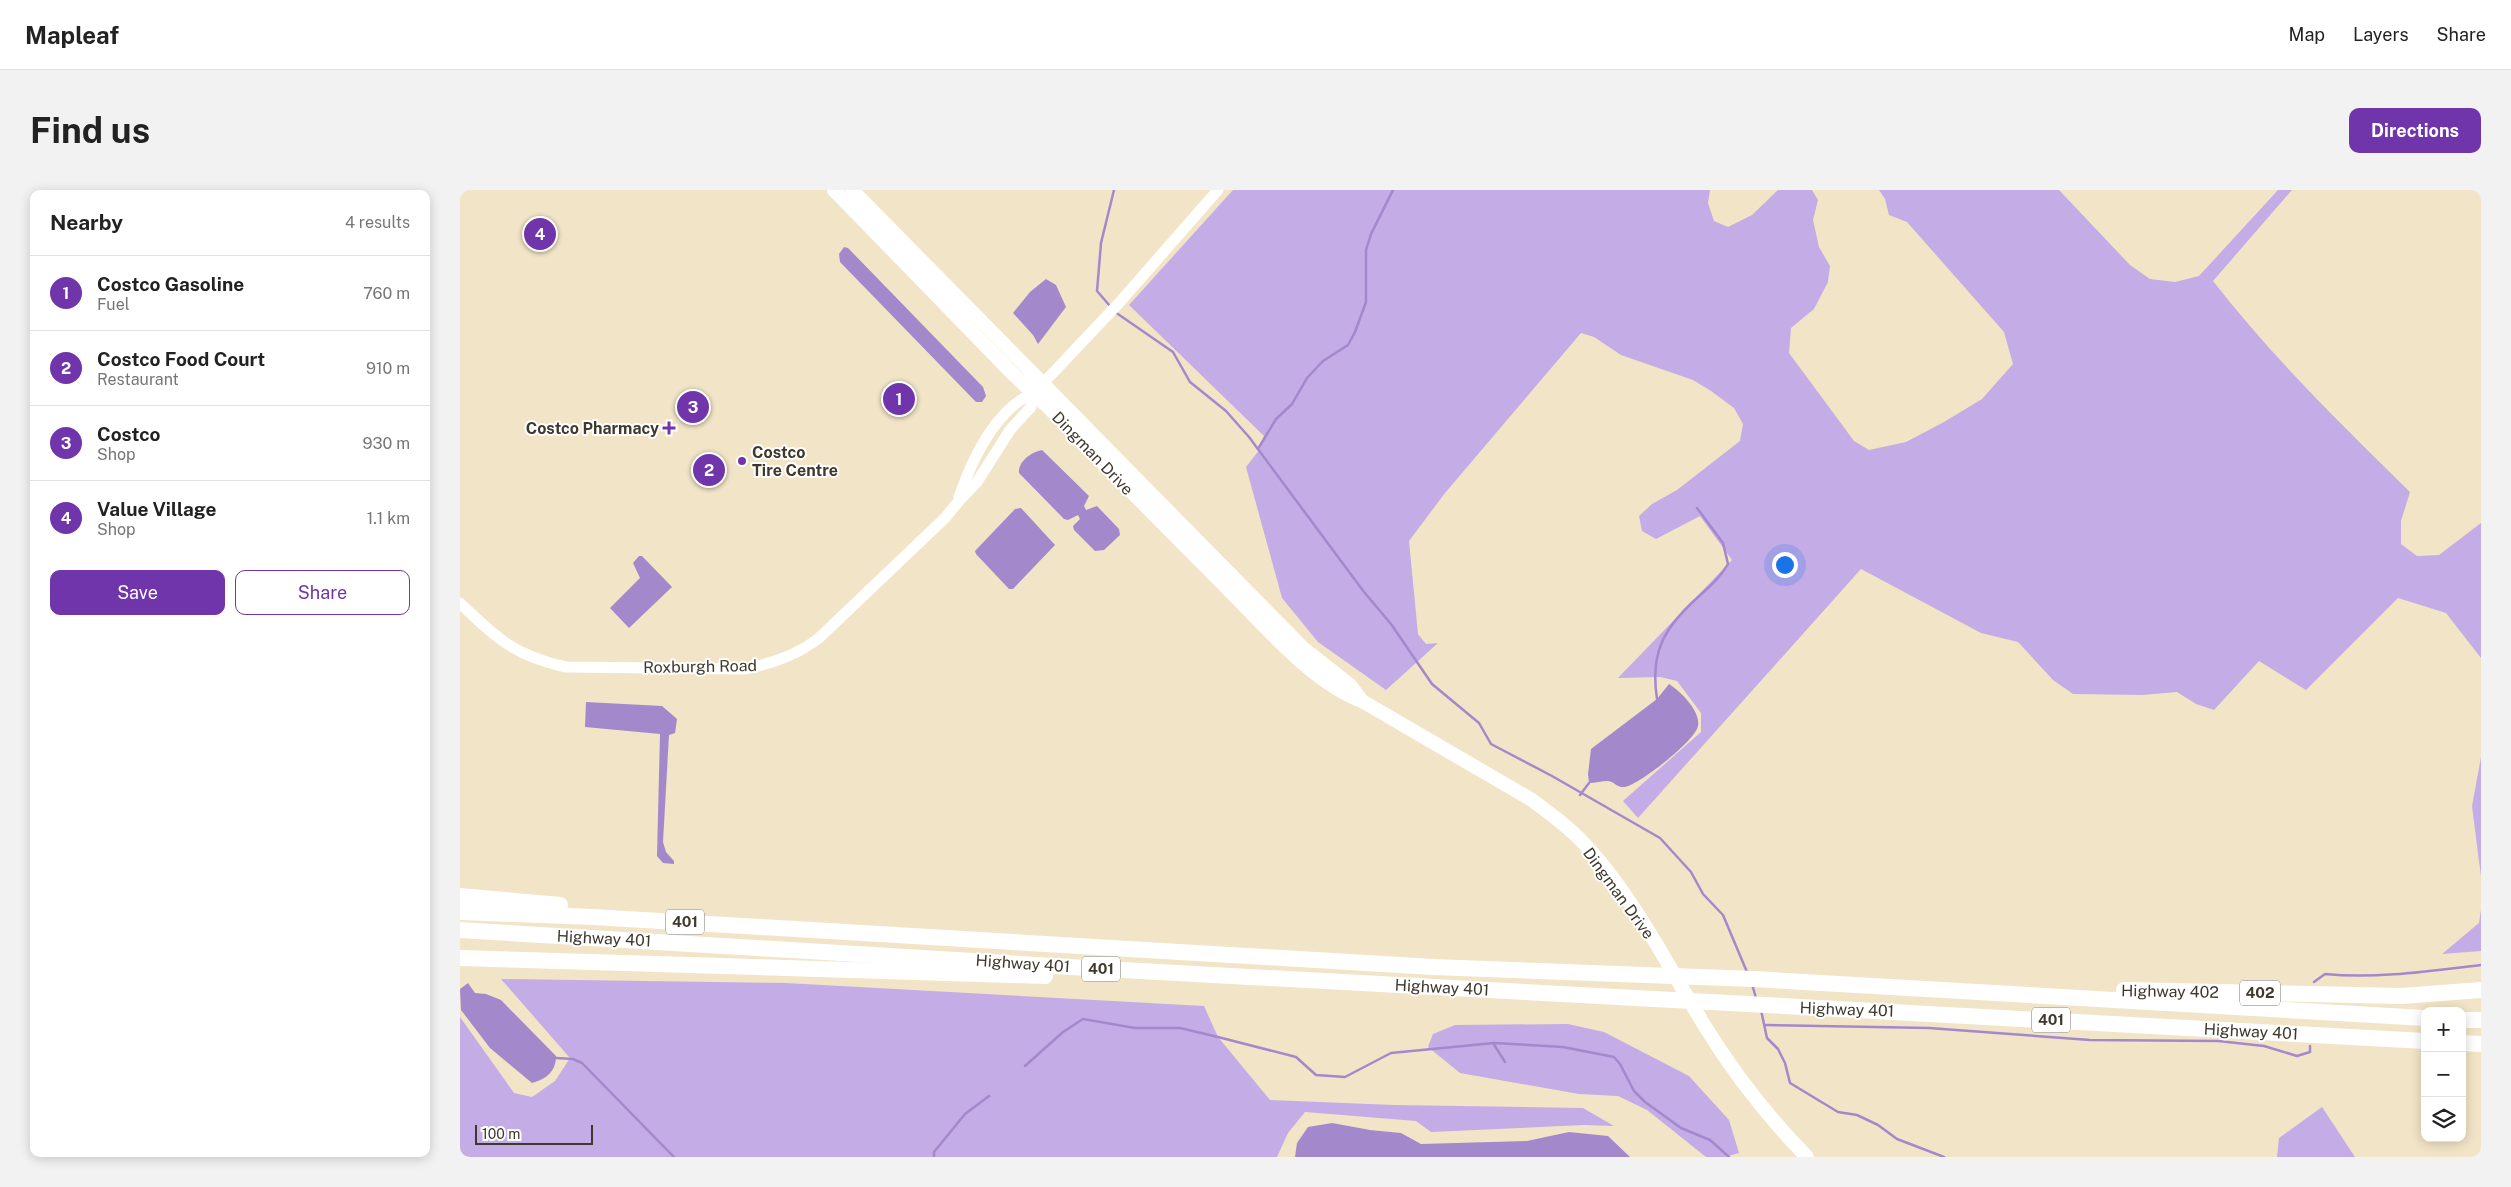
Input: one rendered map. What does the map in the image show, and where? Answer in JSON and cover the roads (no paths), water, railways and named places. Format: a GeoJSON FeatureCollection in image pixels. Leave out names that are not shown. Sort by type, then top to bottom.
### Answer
{"type":"FeatureCollection","features":[{"type":"Feature","properties":{"kind":"highway"},"geometry":{"type":"LineString","coordinates":[[460,896],[559,905],[593,916]]}},
{"type":"Feature","properties":{"kind":"highway","name":"Highway 401"},"geometry":{"type":"LineString","coordinates":[[460,912],[593,916],[1433,967],[1754,979],[2421,1018]]}},
{"type":"Feature","properties":{"kind":"highway","name":"Highway 401"},"geometry":{"type":"LineString","coordinates":[[460,930],[1104,969],[1776,1006],[1906,1011],[2421,1041]]}},
{"type":"Feature","properties":{"kind":"highway"},"geometry":{"type":"LineString","coordinates":[[460,958],[1080,977],[1104,969]]}},
{"type":"Feature","properties":{"kind":"highway","name":"Highway 402"},"geometry":{"type":"LineString","coordinates":[[2040,996],[2071,989],[2402,996],[2481,990]]}},
{"type":"Feature","properties":{"kind":"highway"},"geometry":{"type":"LineString","coordinates":[[2466,1020],[2481,1020]]}},
{"type":"Feature","properties":{"kind":"highway"},"geometry":{"type":"LineString","coordinates":[[2466,1043],[2481,1044]]}},
{"type":"Feature","properties":{"kind":"main road","name":"Dingman Drive"},"geometry":{"type":"LineString","coordinates":[[834,190],[1014,375],[1038,388]]}},
{"type":"Feature","properties":{"kind":"main road","name":"Dingman Drive"},"geometry":{"type":"LineString","coordinates":[[852,190],[1038,388],[1288,648],[1342,694],[1362,701],[1476,765],[1552,815],[1590,849],[1620,889],[1658,947],[1707,1029],[1750,1092],[1807,1157]]}},
{"type":"Feature","properties":{"kind":"street","name":"Roxburgh Road"},"geometry":{"type":"LineString","coordinates":[[460,603],[492,634],[509,647],[537,659],[566,667],[745,669],[771,664],[796,653],[819,638],[945,518],[958,502],[967,475],[990,435],[1022,398],[1038,388],[1107,316],[1218,190]]}},
{"type":"Feature","properties":{"kind":"waterway"},"geometry":{"type":"LineString","coordinates":[[1110,306],[1097,291],[1101,243],[1114,190]]}},
{"type":"Feature","properties":{"kind":"waterway"},"geometry":{"type":"LineString","coordinates":[[1258,449],[1276,419],[1292,404],[1307,378],[1323,361],[1348,345],[1355,332],[1366,302],[1366,250],[1371,234],[1393,190]]}},
{"type":"Feature","properties":{"kind":"waterway"},"geometry":{"type":"LineString","coordinates":[[1115,312],[1173,352],[1190,382],[1226,411],[1249,437],[1364,592],[1391,624],[1432,684],[1479,723],[1491,744],[1552,776],[1660,838],[1691,872],[1703,894],[1723,915],[1747,972]]}},
{"type":"Feature","properties":{"kind":"waterway"},"geometry":{"type":"LineString","coordinates":[[1657,699],[1655,683],[1658,655],[1668,631],[1675,620],[1718,578],[1728,564],[1723,543],[1697,508]]}},
{"type":"Feature","properties":{"kind":"waterway"},"geometry":{"type":"LineString","coordinates":[[1580,795],[1589,783]]}},
{"type":"Feature","properties":{"kind":"waterway"},"geometry":{"type":"LineString","coordinates":[[2314,982],[2325,974],[2384,975],[2481,965]]}},
{"type":"Feature","properties":{"kind":"waterway"},"geometry":{"type":"LineString","coordinates":[[1752,984],[1756,998]]}},
{"type":"Feature","properties":{"kind":"waterway"},"geometry":{"type":"LineString","coordinates":[[1761,1010],[1767,1038],[1778,1049],[1785,1063],[1790,1083],[1838,1112],[1857,1115],[1878,1125],[1897,1139],[1944,1157]]}},
{"type":"Feature","properties":{"kind":"waterway"},"geometry":{"type":"LineString","coordinates":[[1025,1066],[1063,1032],[1083,1019],[1135,1028],[1180,1028],[1296,1057],[1316,1075],[1345,1077],[1391,1053],[1494,1043],[1563,1047],[1614,1057],[1620,1064],[1634,1091],[1645,1102],[1681,1128],[1710,1140],[1729,1157]]}},
{"type":"Feature","properties":{"kind":"waterway"},"geometry":{"type":"LineString","coordinates":[[1765,1025],[1929,1028],[2090,1040],[2218,1041],[2264,1046],[2297,1056],[2310,1052],[2310,1046]]}},
{"type":"Feature","properties":{"kind":"waterway"},"geometry":{"type":"LineString","coordinates":[[1493,1043],[1505,1062]]}},
{"type":"Feature","properties":{"kind":"waterway"},"geometry":{"type":"LineString","coordinates":[[556,1058],[573,1059],[582,1063],[674,1157]]}},
{"type":"Feature","properties":{"kind":"waterway"},"geometry":{"type":"LineString","coordinates":[[934,1157],[934,1152],[965,1114],[989,1096]]}},
{"type":"Feature","properties":{"kind":"place","name":"Value Village"},"geometry":{"type":"Point","coordinates":[540,234]}},
{"type":"Feature","properties":{"kind":"place","name":"Costco Gasoline"},"geometry":{"type":"Point","coordinates":[899,399]}},
{"type":"Feature","properties":{"kind":"place","name":"Costco"},"geometry":{"type":"Point","coordinates":[693,407]}},
{"type":"Feature","properties":{"kind":"place","name":"Costco Pharmacy"},"geometry":{"type":"Point","coordinates":[669,428]}},
{"type":"Feature","properties":{"kind":"place","name":"Costco Tire Centre"},"geometry":{"type":"Point","coordinates":[742,461]}},
{"type":"Feature","properties":{"kind":"place","name":"Costco Food Court"},"geometry":{"type":"Point","coordinates":[709,470]}}]}
